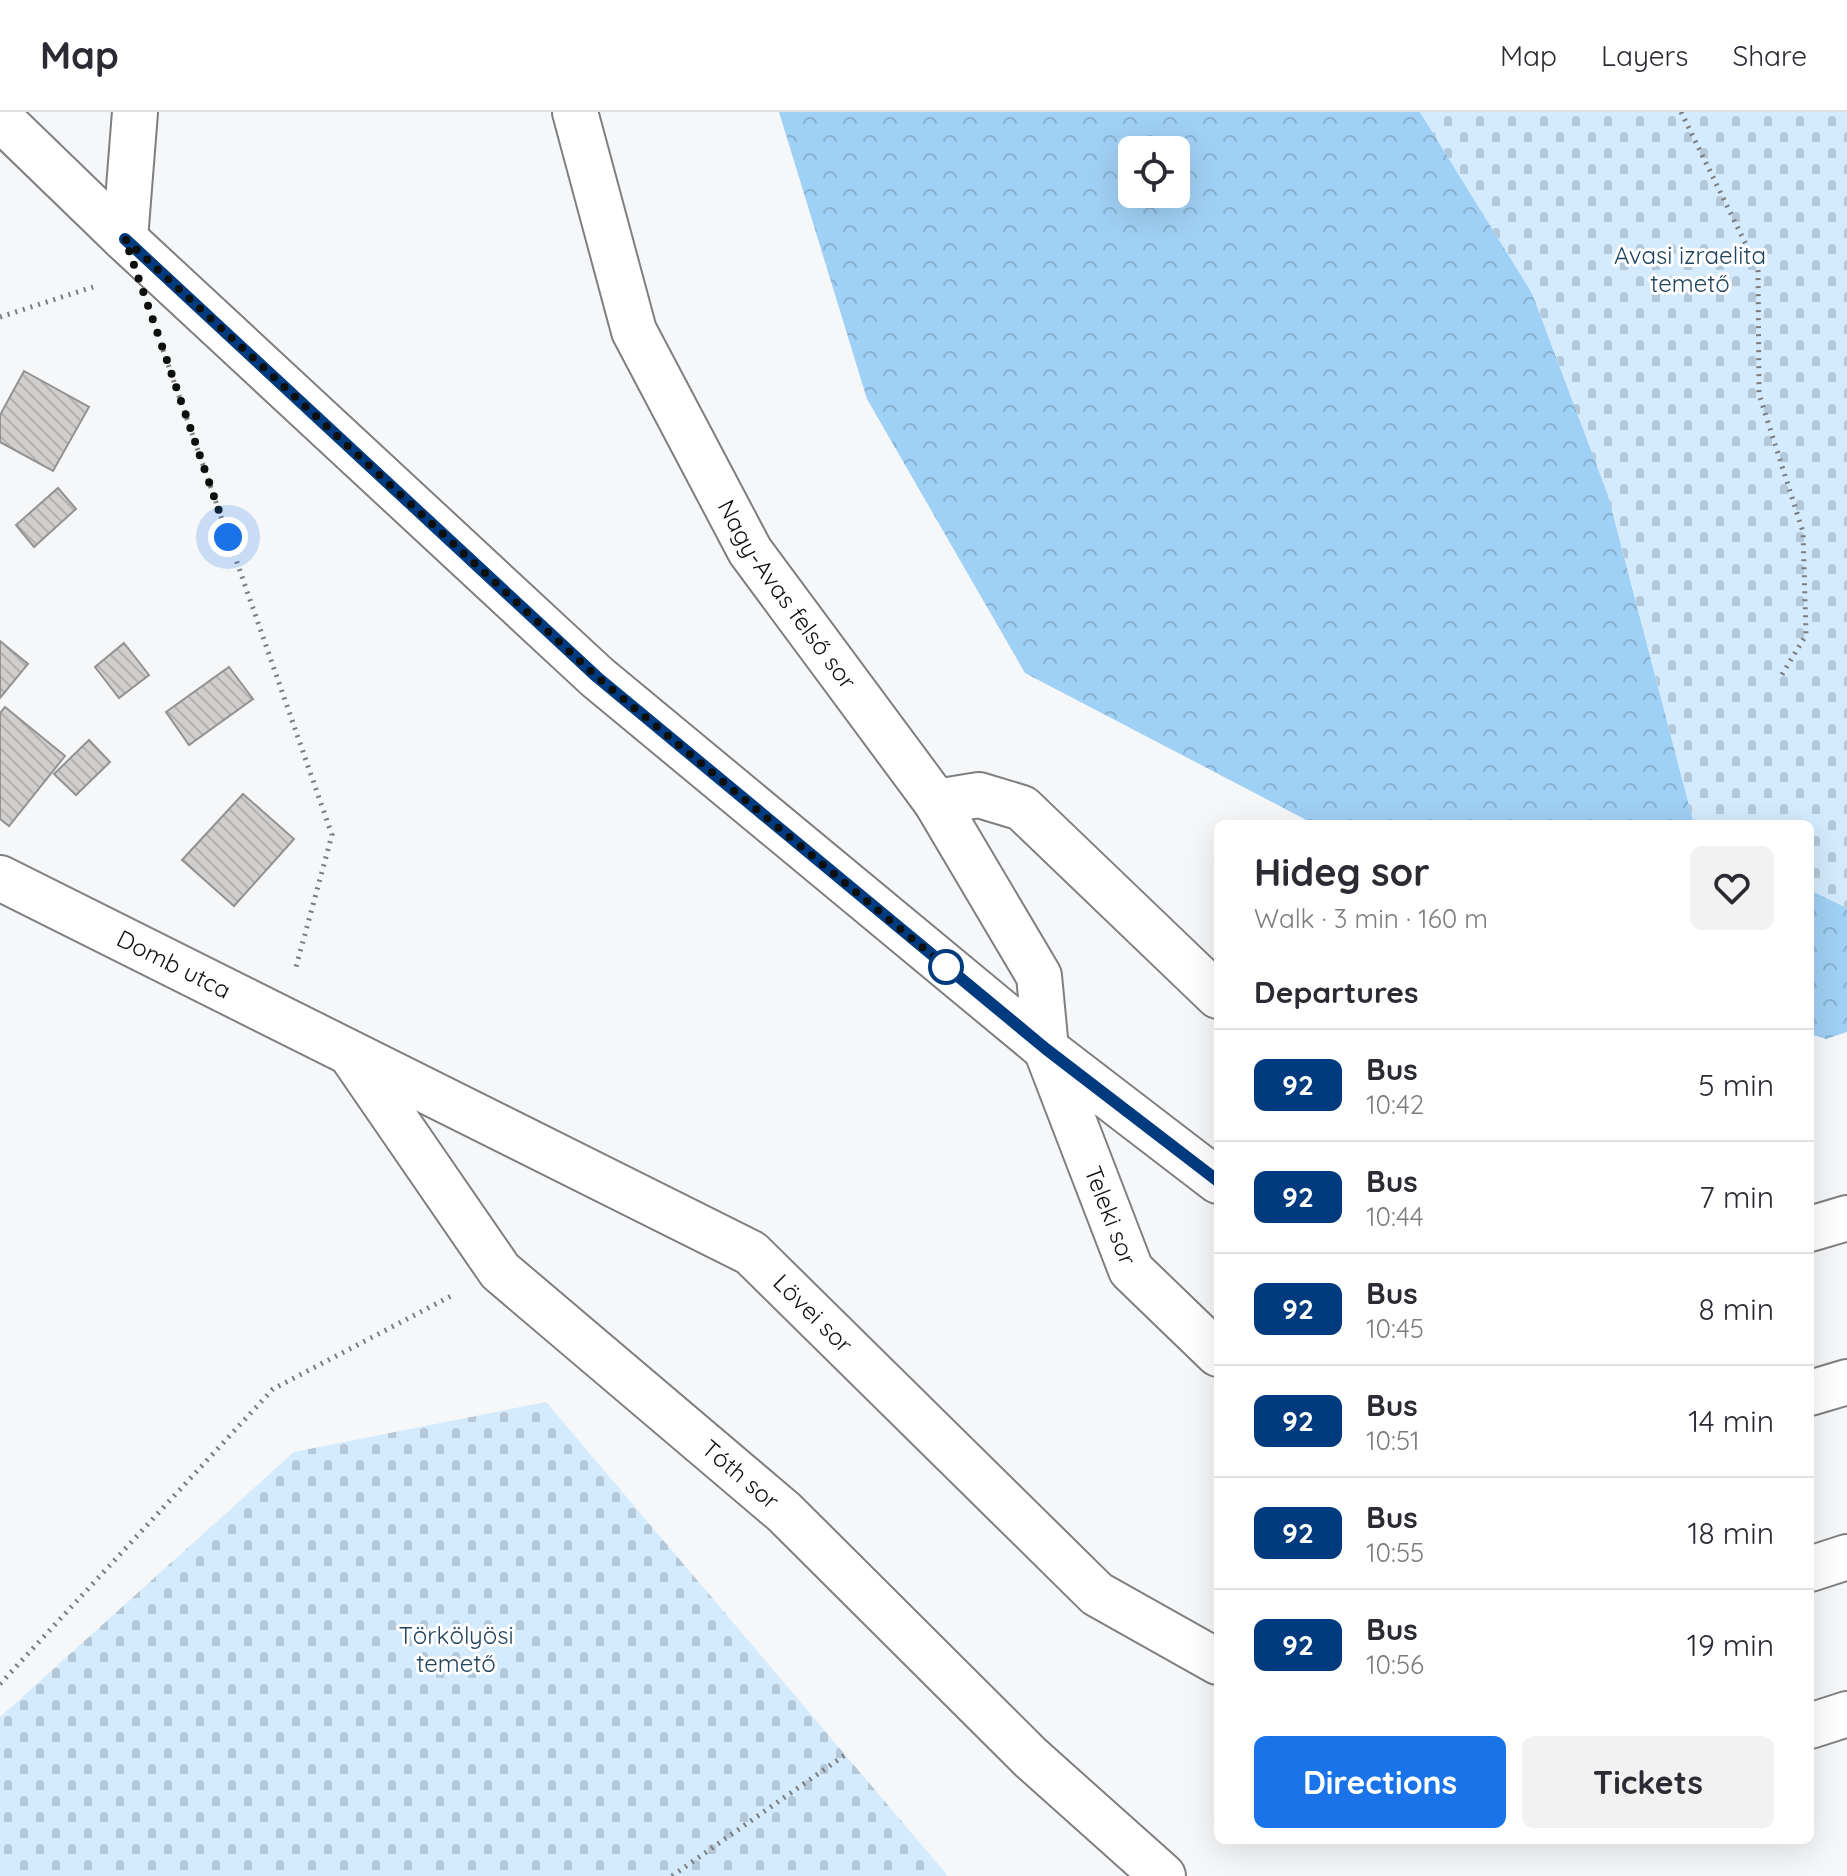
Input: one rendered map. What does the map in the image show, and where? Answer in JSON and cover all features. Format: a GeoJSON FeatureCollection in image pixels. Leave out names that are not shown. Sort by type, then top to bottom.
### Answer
{"type":"FeatureCollection","features":[{"type":"Feature","properties":{"kind":"street"},"geometry":{"type":"LineString","coordinates":[[125,239],[135,112]]}},
{"type":"Feature","properties":{"kind":"street","name":"Nagy-Avas felső sor"},"geometry":{"type":"LineString","coordinates":[[575,112],[634,331],[750,551],[936,802],[1039,976],[1046,1049]]}},
{"type":"Feature","properties":{"kind":"street"},"geometry":{"type":"LineString","coordinates":[[0,118],[125,239],[597,677],[1046,1049],[1214,1178]]}},
{"type":"Feature","properties":{"kind":"street"},"geometry":{"type":"LineString","coordinates":[[936,802],[979,795],[1022,808],[1214,992]]}},
{"type":"Feature","properties":{"kind":"street","name":"Domb utca"},"geometry":{"type":"LineString","coordinates":[[0,878],[348,1051]]}},
{"type":"Feature","properties":{"kind":"street","name":"Teleki sor"},"geometry":{"type":"LineString","coordinates":[[1046,1049],[1131,1270],[1214,1350]]}},
{"type":"Feature","properties":{"kind":"street","name":"Tóth sor"},"geometry":{"type":"LineString","coordinates":[[348,1051],[500,1271],[784,1512],[1031,1758],[1163,1876]]}},
{"type":"Feature","properties":{"kind":"street","name":"Lövei sor"},"geometry":{"type":"LineString","coordinates":[[348,1051],[751,1253],[1097,1594],[1214,1660]]}},
{"type":"Feature","properties":{"kind":"street"},"geometry":{"type":"LineString","coordinates":[[1814,1228],[1847,1218]]}},
{"type":"Feature","properties":{"kind":"street"},"geometry":{"type":"LineString","coordinates":[[1814,1392],[1847,1382]]}},
{"type":"Feature","properties":{"kind":"street"},"geometry":{"type":"LineString","coordinates":[[1814,1568],[1847,1557]]}},
{"type":"Feature","properties":{"kind":"street"},"geometry":{"type":"LineString","coordinates":[[1814,1725],[1847,1714]]}},
{"type":"Feature","properties":{"kind":"path"},"geometry":{"type":"LineString","coordinates":[[1681,112],[1758,269],[1759,394],[1803,532],[1806,635],[1781,676]]}},
{"type":"Feature","properties":{"kind":"path"},"geometry":{"type":"LineString","coordinates":[[0,317],[93,287]]}},
{"type":"Feature","properties":{"kind":"path"},"geometry":{"type":"LineString","coordinates":[[161,344],[332,835],[282,1018]]}},
{"type":"Feature","properties":{"kind":"path"},"geometry":{"type":"LineString","coordinates":[[0,1684],[273,1389],[500,1271]]}},
{"type":"Feature","properties":{"kind":"path"},"geometry":{"type":"LineString","coordinates":[[672,1876],[845,1755]]}},
{"type":"Feature","properties":{"kind":"green space"},"geometry":{"type":"Polygon","coordinates":[[[779,112],[1420,112],[1532,293],[1608,495],[1693,820],[1306,820],[1025,673],[867,399],[779,112]]]}},
{"type":"Feature","properties":{"kind":"green space","name":"Avasi izraelita temető"},"geometry":{"type":"Polygon","coordinates":[[[1420,112],[1847,112],[1847,908],[1814,892],[1814,820],[1693,820],[1608,495],[1532,293],[1420,112]]]}},
{"type":"Feature","properties":{"kind":"green space"},"geometry":{"type":"Polygon","coordinates":[[[1814,892],[1847,908],[1847,1032],[1826,1039],[1814,1035],[1814,892]]]}},
{"type":"Feature","properties":{"kind":"green space","name":"Törkölyösi temető"},"geometry":{"type":"Polygon","coordinates":[[[546,1402],[948,1876],[0,1876],[0,1717],[294,1452],[546,1402]]]}},
{"type":"Feature","properties":{"kind":"building"},"geometry":{"type":"Polygon","coordinates":[[[24,371],[89,407],[53,471],[0,442],[0,415],[24,371]]]}},
{"type":"Feature","properties":{"kind":"building"},"geometry":{"type":"Polygon","coordinates":[[[58,488],[76,509],[34,547],[16,525],[58,488]]]}},
{"type":"Feature","properties":{"kind":"building"},"geometry":{"type":"Polygon","coordinates":[[[0,641],[28,664],[0,698],[0,641]]]}},
{"type":"Feature","properties":{"kind":"building"},"geometry":{"type":"Polygon","coordinates":[[[124,643],[149,675],[119,698],[95,667],[124,643]]]}},
{"type":"Feature","properties":{"kind":"building"},"geometry":{"type":"Polygon","coordinates":[[[229,667],[253,699],[189,745],[166,712],[229,667]]]}},
{"type":"Feature","properties":{"kind":"building"},"geometry":{"type":"Polygon","coordinates":[[[5,707],[65,756],[9,826],[0,819],[0,713],[5,707]]]}},
{"type":"Feature","properties":{"kind":"building"},"geometry":{"type":"Polygon","coordinates":[[[89,740],[110,762],[76,795],[54,774],[89,740]]]}},
{"type":"Feature","properties":{"kind":"building"},"geometry":{"type":"Polygon","coordinates":[[[243,794],[294,839],[234,906],[182,860],[243,794]]]}},
{"type":"Feature","properties":{"kind":"bus line","name":"92"},"geometry":{"type":"LineString","coordinates":[[125,239],[597,677],[1046,1049],[1214,1178]]}},
{"type":"Feature","properties":{"kind":"route"},"geometry":{"type":"LineString","coordinates":[[228,537],[125,239],[597,677],[951,971],[946,967]]}}]}
